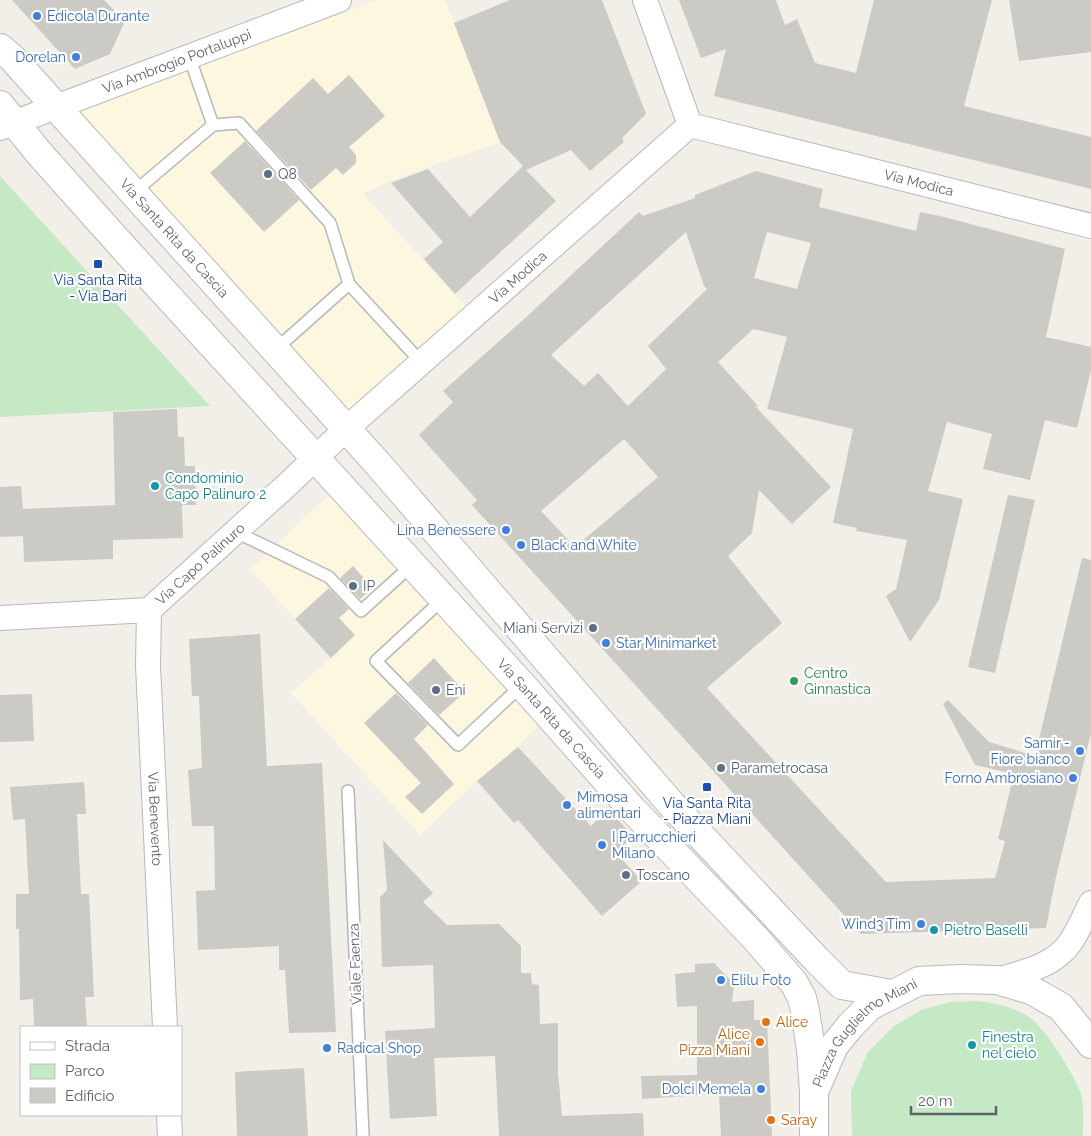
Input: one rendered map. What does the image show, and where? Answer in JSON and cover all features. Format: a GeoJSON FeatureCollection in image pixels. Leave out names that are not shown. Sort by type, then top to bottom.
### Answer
{"type":"FeatureCollection","features":[{"type":"Feature","properties":{"kind":"main road","name":"Via Santa Rita da Cascia"},"geometry":{"type":"LineString","coordinates":[[0,48],[12,58],[346,428],[672,805],[817,960],[842,985],[891,994]]}},
{"type":"Feature","properties":{"kind":"main road","name":"Via Santa Rita da Cascia"},"geometry":{"type":"LineString","coordinates":[[5,118],[522,684],[632,809],[756,939],[794,983],[802,998],[805,1011],[811,1049],[814,1092]]}},
{"type":"Feature","properties":{"kind":"main road","name":"Piazza Guglielmo Miani"},"geometry":{"type":"LineString","coordinates":[[814,1136],[814,1092],[834,1046],[870,1006],[919,981],[997,980],[1031,990],[1061,1007],[1091,1044]]}},
{"type":"Feature","properties":{"kind":"street","name":"Via Ambrogio Portaluppi"},"geometry":{"type":"LineString","coordinates":[[5,118],[54,106],[339,0]]}},
{"type":"Feature","properties":{"kind":"street"},"geometry":{"type":"LineString","coordinates":[[645,0],[690,126]]}},
{"type":"Feature","properties":{"kind":"street","name":"Via Modica"},"geometry":{"type":"LineString","coordinates":[[346,428],[690,126],[1091,226]]}},
{"type":"Feature","properties":{"kind":"street"},"geometry":{"type":"LineString","coordinates":[[316,458],[346,428]]}},
{"type":"Feature","properties":{"kind":"street","name":"Via Capo Palinuro"},"geometry":{"type":"LineString","coordinates":[[0,618],[149,610],[316,458]]}},
{"type":"Feature","properties":{"kind":"street","name":"Via Benevento"},"geometry":{"type":"LineString","coordinates":[[149,610],[148,665],[165,1026]]}},
{"type":"Feature","properties":{"kind":"street","name":"Piazza Guglielmo Miani"},"geometry":{"type":"LineString","coordinates":[[997,980],[1042,965],[1064,950],[1091,903]]}},
{"type":"Feature","properties":{"kind":"street"},"geometry":{"type":"LineString","coordinates":[[169,1116],[170,1136]]}},
{"type":"Feature","properties":{"kind":"lane"},"geometry":{"type":"LineString","coordinates":[[190,56],[213,124]]}},
{"type":"Feature","properties":{"kind":"lane"},"geometry":{"type":"LineString","coordinates":[[133,193],[213,124],[239,123],[330,223],[349,284],[422,363]]}},
{"type":"Feature","properties":{"kind":"lane"},"geometry":{"type":"LineString","coordinates":[[275,350],[349,284]]}},
{"type":"Feature","properties":{"kind":"lane"},"geometry":{"type":"LineString","coordinates":[[236,532],[329,577],[361,611],[412,565]]}},
{"type":"Feature","properties":{"kind":"lane"},"geometry":{"type":"LineString","coordinates":[[443,599],[376,661],[458,745],[522,684]]}},
{"type":"Feature","properties":{"kind":"lane","name":"Viale Faenza"},"geometry":{"type":"LineString","coordinates":[[348,791],[363,1136]]}},
{"type":"Feature","properties":{"kind":"shaded area"},"geometry":{"type":"Polygon","coordinates":[[[378,0],[445,0],[500,142],[390,181],[363,194],[468,309],[348,412],[72,113],[378,0]]]}},
{"type":"Feature","properties":{"kind":"shaded area"},"geometry":{"type":"Polygon","coordinates":[[[336,488],[540,723],[518,747],[477,781],[420,835],[291,693],[331,658],[250,569],[336,488]]]}},
{"type":"Feature","properties":{"kind":"green space"},"geometry":{"type":"Polygon","coordinates":[[[0,176],[210,406],[0,417],[0,176]]]}},
{"type":"Feature","properties":{"kind":"green space"},"geometry":{"type":"Polygon","coordinates":[[[978,1001],[1011,1008],[1029,1017],[1043,1031],[1060,1054],[1079,1089],[1083,1102],[1083,1136],[852,1136],[851,1091],[868,1052],[894,1026],[921,1010],[950,1002],[978,1001]]]}},
{"type":"Feature","properties":{"kind":"building"},"geometry":{"type":"Polygon","coordinates":[[[12,0],[104,0],[125,21],[110,54],[75,69],[12,0]]]}},
{"type":"Feature","properties":{"kind":"building"},"geometry":{"type":"Polygon","coordinates":[[[510,0],[602,0],[646,114],[622,138],[624,142],[590,171],[571,150],[526,170],[556,201],[455,294],[424,259],[443,242],[391,183],[428,169],[470,217],[523,166],[500,142],[454,23],[510,0]]]}},
{"type":"Feature","properties":{"kind":"building"},"geometry":{"type":"Polygon","coordinates":[[[679,0],[776,0],[785,25],[797,19],[815,63],[856,73],[874,0],[992,0],[964,106],[1091,137],[1091,189],[714,96],[726,49],[701,58],[679,0]]]}},
{"type":"Feature","properties":{"kind":"building"},"geometry":{"type":"Polygon","coordinates":[[[1009,0],[1091,0],[1091,52],[1019,61],[1009,0]]]}},
{"type":"Feature","properties":{"kind":"building"},"geometry":{"type":"Polygon","coordinates":[[[349,75],[385,116],[349,147],[356,155],[356,163],[343,175],[336,168],[311,190],[256,131],[313,78],[328,94],[349,75]]]}},
{"type":"Feature","properties":{"kind":"building"},"geometry":{"type":"Polygon","coordinates":[[[245,141],[299,200],[264,232],[210,173],[245,141]]]}},
{"type":"Feature","properties":{"kind":"building"},"geometry":{"type":"Polygon","coordinates":[[[756,171],[823,189],[819,207],[916,231],[920,212],[1065,249],[1046,337],[1091,347],[1091,370],[1077,428],[1045,420],[1030,480],[983,469],[992,434],[947,422],[928,491],[963,499],[939,600],[910,642],[886,596],[896,589],[907,540],[856,531],[857,528],[833,523],[853,429],[767,409],[787,337],[753,329],[718,362],[759,407],[755,406],[831,487],[792,524],[759,490],[752,533],[728,556],[782,623],[707,688],[886,882],[995,878],[1005,841],[998,839],[1014,774],[975,765],[943,704],[948,700],[989,742],[1035,756],[1082,558],[1091,560],[1091,733],[1055,881],[1046,928],[861,934],[472,505],[477,500],[419,435],[453,402],[443,391],[523,320],[639,212],[643,216],[695,198],[695,195],[756,171]],[[686,232],[551,355],[584,386],[598,373],[628,406],[666,369],[648,346],[707,289],[704,286],[686,232]],[[767,232],[754,278],[797,289],[811,243],[767,232]],[[624,439],[541,511],[575,547],[658,477],[624,439]]]}},
{"type":"Feature","properties":{"kind":"building","name":"Condominio Capo Palinuro 2"},"geometry":{"type":"Polygon","coordinates":[[[177,409],[178,437],[184,437],[185,466],[195,466],[196,505],[182,505],[183,538],[113,540],[113,559],[24,562],[23,536],[0,537],[0,487],[21,486],[23,509],[115,505],[113,412],[177,409]]]}},
{"type":"Feature","properties":{"kind":"building"},"geometry":{"type":"Polygon","coordinates":[[[1008,495],[1035,500],[995,673],[968,667],[1008,495]]]}},
{"type":"Feature","properties":{"kind":"building"},"geometry":{"type":"Polygon","coordinates":[[[353,566],[373,588],[360,599],[340,578],[353,566]]]}},
{"type":"Feature","properties":{"kind":"building"},"geometry":{"type":"Polygon","coordinates":[[[329,588],[349,609],[339,618],[355,635],[331,658],[295,619],[329,588]]]}},
{"type":"Feature","properties":{"kind":"building"},"geometry":{"type":"Polygon","coordinates":[[[260,634],[267,766],[322,763],[336,1032],[289,1033],[285,970],[279,970],[279,946],[198,950],[196,891],[215,890],[214,826],[192,826],[188,770],[202,768],[199,696],[192,696],[189,639],[260,634]]]}},
{"type":"Feature","properties":{"kind":"building"},"geometry":{"type":"Polygon","coordinates":[[[434,658],[465,692],[439,715],[408,683],[434,658]]]}},
{"type":"Feature","properties":{"kind":"building"},"geometry":{"type":"Polygon","coordinates":[[[396,693],[428,725],[414,739],[454,784],[422,814],[405,797],[421,783],[364,723],[396,693]]]}},
{"type":"Feature","properties":{"kind":"building"},"geometry":{"type":"Polygon","coordinates":[[[32,694],[34,741],[0,742],[0,695],[32,694]]]}},
{"type":"Feature","properties":{"kind":"building"},"geometry":{"type":"Polygon","coordinates":[[[518,747],[591,826],[608,809],[633,836],[616,853],[642,881],[602,916],[518,820],[514,823],[477,781],[518,747]]]}},
{"type":"Feature","properties":{"kind":"building"},"geometry":{"type":"Polygon","coordinates":[[[84,782],[86,814],[77,814],[81,894],[89,894],[94,997],[85,997],[87,1026],[34,1026],[33,999],[20,1000],[19,929],[16,929],[16,894],[29,894],[25,819],[13,820],[10,787],[84,782]]]}},
{"type":"Feature","properties":{"kind":"building"},"geometry":{"type":"Polygon","coordinates":[[[383,840],[433,893],[423,902],[447,925],[499,924],[521,946],[521,973],[531,973],[532,984],[539,985],[540,1024],[558,1023],[558,1073],[562,1116],[643,1113],[644,1136],[499,1136],[495,1056],[434,1058],[437,1116],[390,1119],[385,1031],[435,1028],[433,965],[382,967],[380,897],[387,890],[383,840]]]}},
{"type":"Feature","properties":{"kind":"building"},"geometry":{"type":"Polygon","coordinates":[[[714,963],[734,984],[732,1002],[754,1000],[754,1020],[767,1020],[772,1136],[721,1136],[719,1094],[642,1099],[641,1076],[697,1075],[697,1006],[677,1007],[675,974],[695,972],[695,964],[714,963]]]}},
{"type":"Feature","properties":{"kind":"building"},"geometry":{"type":"Polygon","coordinates":[[[304,1068],[308,1136],[237,1136],[235,1072],[304,1068]]]}},
{"type":"Feature","properties":{"kind":"place","name":"Edicola Durante"},"geometry":{"type":"Point","coordinates":[37,16]}},
{"type":"Feature","properties":{"kind":"place","name":"Dorelan"},"geometry":{"type":"Point","coordinates":[76,57]}},
{"type":"Feature","properties":{"kind":"place","name":"Q8"},"geometry":{"type":"Point","coordinates":[268,174]}},
{"type":"Feature","properties":{"kind":"place","name":"Via Santa Rita - Via Bari"},"geometry":{"type":"Point","coordinates":[98,264]}},
{"type":"Feature","properties":{"kind":"place","name":"Condominio Capo Palinuro 2"},"geometry":{"type":"Point","coordinates":[155,486]}},
{"type":"Feature","properties":{"kind":"place","name":"Lina Benessere"},"geometry":{"type":"Point","coordinates":[506,530]}},
{"type":"Feature","properties":{"kind":"place","name":"Black and White"},"geometry":{"type":"Point","coordinates":[521,545]}},
{"type":"Feature","properties":{"kind":"place","name":"IP"},"geometry":{"type":"Point","coordinates":[353,586]}},
{"type":"Feature","properties":{"kind":"place","name":"Miani Servizi"},"geometry":{"type":"Point","coordinates":[593,628]}},
{"type":"Feature","properties":{"kind":"place","name":"Star Minimarket"},"geometry":{"type":"Point","coordinates":[606,643]}},
{"type":"Feature","properties":{"kind":"place","name":"Centro Ginnastica"},"geometry":{"type":"Point","coordinates":[794,681]}},
{"type":"Feature","properties":{"kind":"place","name":"Eni"},"geometry":{"type":"Point","coordinates":[436,690]}},
{"type":"Feature","properties":{"kind":"place","name":"Samir - Fiore bianco"},"geometry":{"type":"Point","coordinates":[1080,751]}},
{"type":"Feature","properties":{"kind":"place","name":"Parametrocasa"},"geometry":{"type":"Point","coordinates":[721,768]}},
{"type":"Feature","properties":{"kind":"place","name":"Forno Ambrosiano"},"geometry":{"type":"Point","coordinates":[1073,778]}},
{"type":"Feature","properties":{"kind":"place","name":"Via Santa Rita - Piazza Miani"},"geometry":{"type":"Point","coordinates":[707,787]}},
{"type":"Feature","properties":{"kind":"place","name":"Mimosa alimentari"},"geometry":{"type":"Point","coordinates":[567,805]}},
{"type":"Feature","properties":{"kind":"place","name":"I Parrucchieri Milano"},"geometry":{"type":"Point","coordinates":[602,845]}},
{"type":"Feature","properties":{"kind":"place","name":"Toscano"},"geometry":{"type":"Point","coordinates":[626,875]}},
{"type":"Feature","properties":{"kind":"place","name":"Wind3 Tim"},"geometry":{"type":"Point","coordinates":[921,924]}},
{"type":"Feature","properties":{"kind":"place","name":"Pietro Baselli"},"geometry":{"type":"Point","coordinates":[934,930]}},
{"type":"Feature","properties":{"kind":"place","name":"Elilu Foto"},"geometry":{"type":"Point","coordinates":[721,980]}},
{"type":"Feature","properties":{"kind":"place","name":"Alice"},"geometry":{"type":"Point","coordinates":[766,1022]}},
{"type":"Feature","properties":{"kind":"place","name":"Alice Pizza Miani"},"geometry":{"type":"Point","coordinates":[760,1042]}},
{"type":"Feature","properties":{"kind":"place","name":"Finestra nel cielo"},"geometry":{"type":"Point","coordinates":[972,1045]}},
{"type":"Feature","properties":{"kind":"place","name":"Radical Shop"},"geometry":{"type":"Point","coordinates":[327,1048]}},
{"type":"Feature","properties":{"kind":"place","name":"Dolci Memela"},"geometry":{"type":"Point","coordinates":[761,1089]}},
{"type":"Feature","properties":{"kind":"place","name":"Saray"},"geometry":{"type":"Point","coordinates":[771,1120]}}]}
